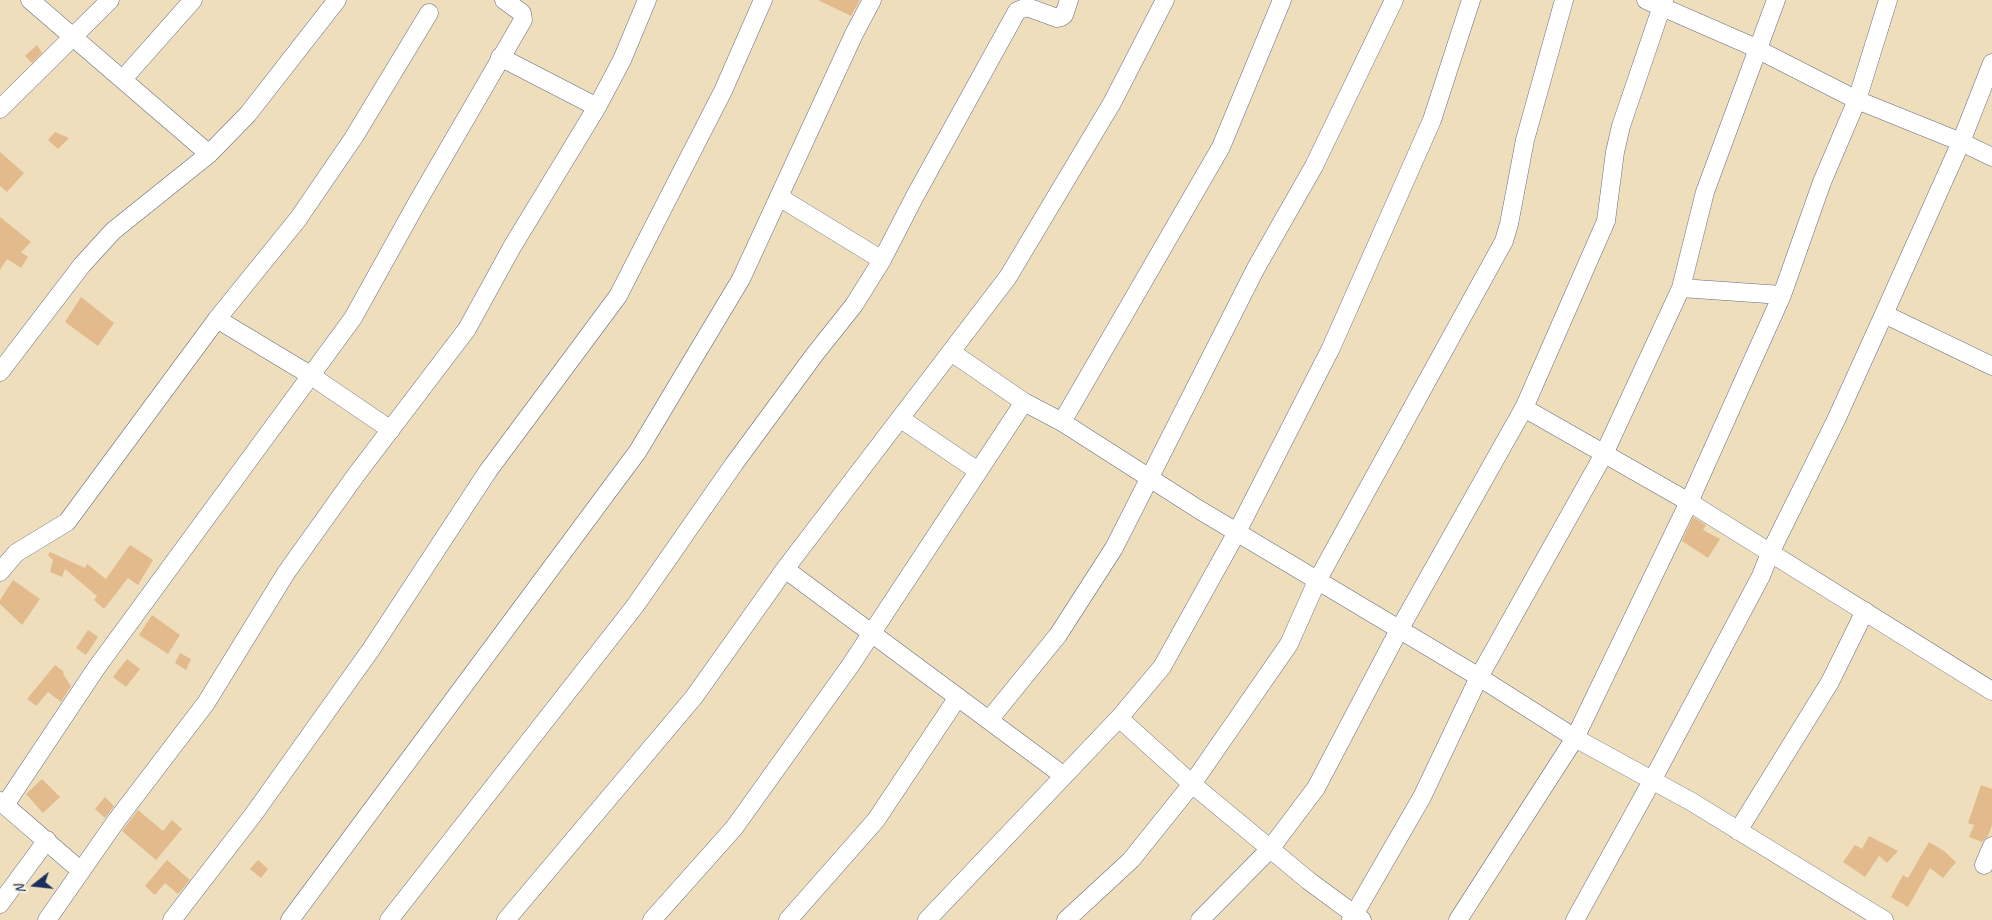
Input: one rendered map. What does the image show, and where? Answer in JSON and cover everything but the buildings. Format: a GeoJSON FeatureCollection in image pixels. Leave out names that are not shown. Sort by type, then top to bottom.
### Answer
{"type":"FeatureCollection","features":[{"type":"Feature","properties":{"kind":"street"},"geometry":{"type":"LineString","coordinates":[[30,0],[209,154]]}},
{"type":"Feature","properties":{"kind":"street"},"geometry":{"type":"LineString","coordinates":[[0,109],[110,0]]}},
{"type":"Feature","properties":{"kind":"street"},"geometry":{"type":"LineString","coordinates":[[123,79],[193,0]]}},
{"type":"Feature","properties":{"kind":"street"},"geometry":{"type":"LineString","coordinates":[[0,372],[82,265],[113,232],[209,154],[248,114],[337,0]]}},
{"type":"Feature","properties":{"kind":"street"},"geometry":{"type":"LineString","coordinates":[[81,871],[2,803],[97,667],[352,318],[500,57],[523,20],[522,13],[506,0]]}},
{"type":"Feature","properties":{"kind":"street"},"geometry":{"type":"LineString","coordinates":[[47,920],[116,821],[206,703],[286,573],[390,430],[467,329],[512,247],[597,107],[622,60],[647,0]]}},
{"type":"Feature","properties":{"kind":"street"},"geometry":{"type":"LineString","coordinates":[[172,920],[253,815],[372,648],[488,471],[618,296],[723,91],[763,0]]}},
{"type":"Feature","properties":{"kind":"street"},"geometry":{"type":"LineString","coordinates":[[290,920],[638,451],[742,279],[854,34],[872,0]]}},
{"type":"Feature","properties":{"kind":"street"},"geometry":{"type":"LineString","coordinates":[[389,920],[634,606],[734,464],[854,305],[882,260],[1017,11],[1026,7],[1057,18],[1064,15],[1069,0]]}},
{"type":"Feature","properties":{"kind":"street"},"geometry":{"type":"LineString","coordinates":[[506,920],[694,697],[785,569],[1008,277],[1112,103],[1165,0]]}},
{"type":"Feature","properties":{"kind":"street"},"geometry":{"type":"LineString","coordinates":[[1062,422],[1221,147],[1282,0]]}},
{"type":"Feature","properties":{"kind":"street"},"geometry":{"type":"LineString","coordinates":[[989,720],[1058,635],[1114,548],[1256,268],[1314,166],[1394,0]]}},
{"type":"Feature","properties":{"kind":"street"},"geometry":{"type":"LineString","coordinates":[[927,920],[1119,718],[1162,667],[1237,532],[1331,348],[1424,138],[1471,0]]}},
{"type":"Feature","properties":{"kind":"street"},"geometry":{"type":"LineString","coordinates":[[1066,920],[1131,860],[1192,784],[1289,644],[1317,580],[1504,241],[1525,140],[1564,0]]}},
{"type":"Feature","properties":{"kind":"street"},"geometry":{"type":"LineString","coordinates":[[1119,718],[1192,784],[1356,918],[1422,797],[1480,677],[1604,454],[1681,288],[1705,192],[1776,0]]}},
{"type":"Feature","properties":{"kind":"street"},"geometry":{"type":"LineString","coordinates":[[1458,920],[1575,738],[1689,502],[1782,295],[1822,182],[1857,100],[1888,0]]}},
{"type":"Feature","properties":{"kind":"street"},"geometry":{"type":"LineString","coordinates":[[1200,920],[1270,849],[1316,788],[1399,630],[1524,408],[1610,209],[1615,152],[1657,2],[1757,48],[1857,100],[1961,142],[1992,158]]}},
{"type":"Feature","properties":{"kind":"street"},"geometry":{"type":"LineString","coordinates":[[0,572],[16,552],[67,522],[217,319],[298,219],[354,137],[429,12]]}},
{"type":"Feature","properties":{"kind":"street"},"geometry":{"type":"LineString","coordinates":[[500,57],[597,107]]}},
{"type":"Feature","properties":{"kind":"street"},"geometry":{"type":"LineString","coordinates":[[1575,920],[1653,779],[1761,576],[1770,553],[1836,420],[1884,314],[1961,142],[1992,63]]}},
{"type":"Feature","properties":{"kind":"street"},"geometry":{"type":"LineString","coordinates":[[779,197],[882,260]]}},
{"type":"Feature","properties":{"kind":"street"},"geometry":{"type":"LineString","coordinates":[[1681,288],[1782,295]]}},
{"type":"Feature","properties":{"kind":"street"},"geometry":{"type":"LineString","coordinates":[[1884,314],[1992,366]]}},
{"type":"Feature","properties":{"kind":"street"},"geometry":{"type":"LineString","coordinates":[[217,319],[310,375],[390,430]]}},
{"type":"Feature","properties":{"kind":"street"},"geometry":{"type":"LineString","coordinates":[[952,352],[1024,402],[1062,422],[1237,532],[1480,677],[1575,738],[1653,779],[1884,920]]}},
{"type":"Feature","properties":{"kind":"street"},"geometry":{"type":"LineString","coordinates":[[652,920],[734,828],[872,632],[1024,402]]}},
{"type":"Feature","properties":{"kind":"street"},"geometry":{"type":"LineString","coordinates":[[1524,408],[1689,502],[1992,691]]}},
{"type":"Feature","properties":{"kind":"street"},"geometry":{"type":"LineString","coordinates":[[901,419],[978,471]]}},
{"type":"Feature","properties":{"kind":"street"},"geometry":{"type":"LineString","coordinates":[[785,569],[1064,776]]}},
{"type":"Feature","properties":{"kind":"street"},"geometry":{"type":"LineString","coordinates":[[1738,831],[1830,682],[1865,612]]}},
{"type":"Feature","properties":{"kind":"street"},"geometry":{"type":"LineString","coordinates":[[788,920],[876,820],[958,697]]}},
{"type":"Feature","properties":{"kind":"street"},"geometry":{"type":"LineString","coordinates":[[0,904],[47,840]]}},
{"type":"Feature","properties":{"kind":"street"},"geometry":{"type":"LineString","coordinates":[[1984,865],[1992,846]]}}]}
